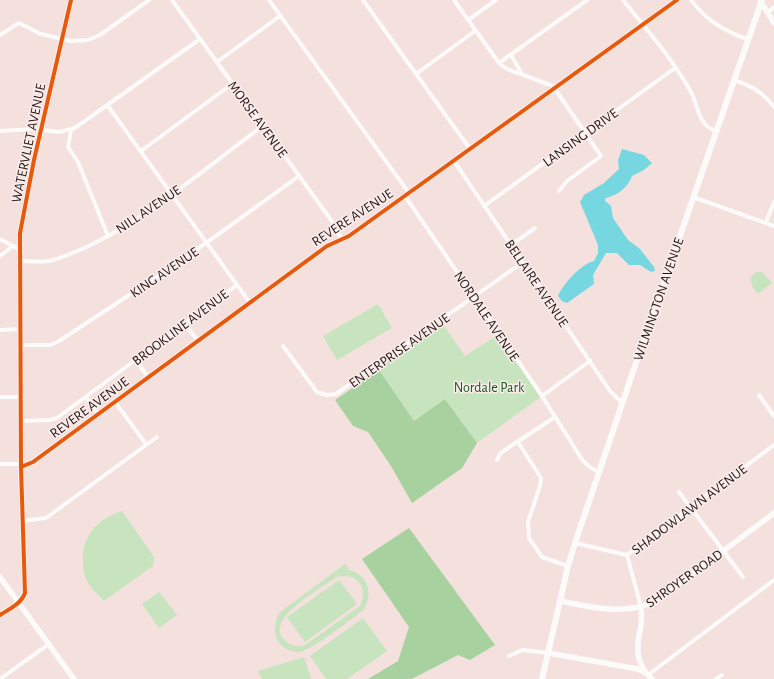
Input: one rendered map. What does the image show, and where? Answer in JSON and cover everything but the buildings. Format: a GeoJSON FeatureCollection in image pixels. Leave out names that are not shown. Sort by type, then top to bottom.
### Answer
{"type":"FeatureCollection","features":[{"type":"Feature","properties":{"kind":"main road","name":"WILMINGTON AVENUE"},"geometry":{"type":"LineString","coordinates":[[542,679],[568,566],[575,543],[761,1]]}},
{"type":"Feature","properties":{"kind":"street","name":"WATERVLIET AVENUE"},"geometry":{"type":"LineString","coordinates":[[19,602],[25,593],[21,466],[19,249],[24,212],[41,129],[72,0]]}},
{"type":"Feature","properties":{"kind":"street"},"geometry":{"type":"LineString","coordinates":[[0,36],[19,23],[36,32],[83,41],[100,35],[149,0]]}},
{"type":"Feature","properties":{"kind":"street","name":"MORSE AVENUE"},"geometry":{"type":"LineString","coordinates":[[172,0],[331,220],[342,240]]}},
{"type":"Feature","properties":{"kind":"street","name":"NORDALE AVENUE"},"geometry":{"type":"LineString","coordinates":[[269,0],[407,194],[584,461],[591,468],[599,472]]}},
{"type":"Feature","properties":{"kind":"street"},"geometry":{"type":"LineString","coordinates":[[363,0],[470,149]]}},
{"type":"Feature","properties":{"kind":"street"},"geometry":{"type":"LineString","coordinates":[[454,0],[499,63],[507,68],[555,88],[601,156],[566,181],[559,191]]}},
{"type":"Feature","properties":{"kind":"street"},"geometry":{"type":"LineString","coordinates":[[468,20],[496,0]]}},
{"type":"Feature","properties":{"kind":"street"},"geometry":{"type":"LineString","coordinates":[[499,63],[587,0]]}},
{"type":"Feature","properties":{"kind":"street"},"geometry":{"type":"LineString","coordinates":[[623,0],[675,68],[691,93],[703,123],[709,129],[716,131]]}},
{"type":"Feature","properties":{"kind":"street","name":"REVERE AVENUE"},"geometry":{"type":"LineString","coordinates":[[0,464],[21,466],[33,462],[327,246],[342,240],[677,0]]}},
{"type":"Feature","properties":{"kind":"street"},"geometry":{"type":"LineString","coordinates":[[691,0],[701,13],[715,24],[728,32],[747,39]]}},
{"type":"Feature","properties":{"kind":"street"},"geometry":{"type":"LineString","coordinates":[[761,1],[774,23]]}},
{"type":"Feature","properties":{"kind":"street"},"geometry":{"type":"LineString","coordinates":[[767,12],[774,7]]}},
{"type":"Feature","properties":{"kind":"street"},"geometry":{"type":"LineString","coordinates":[[217,62],[280,16]]}},
{"type":"Feature","properties":{"kind":"street"},"geometry":{"type":"LineString","coordinates":[[416,74],[475,31]]}},
{"type":"Feature","properties":{"kind":"street"},"geometry":{"type":"LineString","coordinates":[[0,130],[41,129],[52,132],[71,130],[81,125],[108,106],[200,39]]}},
{"type":"Feature","properties":{"kind":"street"},"geometry":{"type":"LineString","coordinates":[[511,55],[522,74]]}},
{"type":"Feature","properties":{"kind":"street","name":"LANSING DRIVE"},"geometry":{"type":"LineString","coordinates":[[484,206],[675,68]]}},
{"type":"Feature","properties":{"kind":"street"},"geometry":{"type":"LineString","coordinates":[[734,80],[754,86],[774,107]]}},
{"type":"Feature","properties":{"kind":"street"},"geometry":{"type":"LineString","coordinates":[[141,151],[232,84]]}},
{"type":"Feature","properties":{"kind":"street"},"geometry":{"type":"LineString","coordinates":[[108,106],[250,302]]}},
{"type":"Feature","properties":{"kind":"street","name":"NILL AVENUE"},"geometry":{"type":"LineString","coordinates":[[20,261],[53,260],[108,236],[171,193],[263,126]]}},
{"type":"Feature","properties":{"kind":"street"},"geometry":{"type":"LineString","coordinates":[[71,130],[68,147],[78,162],[108,236]]}},
{"type":"Feature","properties":{"kind":"street","name":"BELLAIRE AVENUE"},"geometry":{"type":"LineString","coordinates":[[454,161],[610,391],[622,403]]}},
{"type":"Feature","properties":{"kind":"street","name":"KING AVENUE"},"geometry":{"type":"LineString","coordinates":[[20,345],[53,344],[207,243],[298,176]]}},
{"type":"Feature","properties":{"kind":"street"},"geometry":{"type":"LineString","coordinates":[[693,197],[774,226]]}},
{"type":"Feature","properties":{"kind":"street"},"geometry":{"type":"LineString","coordinates":[[766,222],[774,202]]}},
{"type":"Feature","properties":{"kind":"street"},"geometry":{"type":"LineString","coordinates":[[511,245],[535,228]]}},
{"type":"Feature","properties":{"kind":"street"},"geometry":{"type":"LineString","coordinates":[[0,239],[19,249]]}},
{"type":"Feature","properties":{"kind":"street"},"geometry":{"type":"LineString","coordinates":[[0,256],[13,246]]}},
{"type":"Feature","properties":{"kind":"street","name":"ENTERPRISE AVENUE"},"geometry":{"type":"LineString","coordinates":[[283,346],[317,392],[327,395],[336,394],[523,262]]}},
{"type":"Feature","properties":{"kind":"street","name":"BROOKLINE AVENUE"},"geometry":{"type":"LineString","coordinates":[[21,420],[53,420],[237,285]]}},
{"type":"Feature","properties":{"kind":"street"},"geometry":{"type":"LineString","coordinates":[[185,324],[198,341]]}},
{"type":"Feature","properties":{"kind":"street"},"geometry":{"type":"LineString","coordinates":[[0,330],[20,329]]}},
{"type":"Feature","properties":{"kind":"street"},"geometry":{"type":"LineString","coordinates":[[136,360],[148,377]]}},
{"type":"Feature","properties":{"kind":"street"},"geometry":{"type":"LineString","coordinates":[[542,396],[590,361]]}},
{"type":"Feature","properties":{"kind":"street"},"geometry":{"type":"LineString","coordinates":[[759,395],[774,416]]}},
{"type":"Feature","properties":{"kind":"street"},"geometry":{"type":"LineString","coordinates":[[0,397],[20,397]]}},
{"type":"Feature","properties":{"kind":"street"},"geometry":{"type":"LineString","coordinates":[[86,397],[98,414]]}},
{"type":"Feature","properties":{"kind":"street"},"geometry":{"type":"LineString","coordinates":[[115,402],[146,444]]}},
{"type":"Feature","properties":{"kind":"street"},"geometry":{"type":"LineString","coordinates":[[497,460],[500,454],[555,418]]}},
{"type":"Feature","properties":{"kind":"street"},"geometry":{"type":"LineString","coordinates":[[22,520],[46,518],[157,437]]}},
{"type":"Feature","properties":{"kind":"street"},"geometry":{"type":"LineString","coordinates":[[518,442],[541,478],[540,486],[528,522],[529,538],[542,557],[568,566]]}},
{"type":"Feature","properties":{"kind":"street","name":"SHADOWLAWN AVENUE"},"geometry":{"type":"LineString","coordinates":[[575,543],[627,555],[774,445]]}},
{"type":"Feature","properties":{"kind":"street"},"geometry":{"type":"LineString","coordinates":[[680,492],[743,577]]}},
{"type":"Feature","properties":{"kind":"street","name":"SHROYER ROAD"},"geometry":{"type":"LineString","coordinates":[[560,601],[607,609],[641,608],[657,600],[774,513]]}},
{"type":"Feature","properties":{"kind":"street"},"geometry":{"type":"LineString","coordinates":[[627,555],[641,608],[642,619],[636,649],[638,657],[648,675]]}},
{"type":"Feature","properties":{"kind":"street"},"geometry":{"type":"LineString","coordinates":[[0,577],[74,679]]}},
{"type":"Feature","properties":{"kind":"street"},"geometry":{"type":"LineString","coordinates":[[648,675],[774,580]]}},
{"type":"Feature","properties":{"kind":"street"},"geometry":{"type":"LineString","coordinates":[[0,615],[19,602]]}},
{"type":"Feature","properties":{"kind":"street"},"geometry":{"type":"LineString","coordinates":[[0,679],[49,644]]}},
{"type":"Feature","properties":{"kind":"street"},"geometry":{"type":"LineString","coordinates":[[509,656],[522,650],[548,653],[638,669],[648,675]]}},
{"type":"Feature","properties":{"kind":"street"},"geometry":{"type":"LineString","coordinates":[[716,679],[722,675]]}},
{"type":"Feature","properties":{"kind":"green space"},"geometry":{"type":"Polygon","coordinates":[[[756,272],[762,272],[772,283],[758,294],[753,288],[750,278],[756,272]]]}},
{"type":"Feature","properties":{"kind":"green space"},"geometry":{"type":"Polygon","coordinates":[[[378,304],[392,328],[337,360],[323,336],[378,304]]]}},
{"type":"Feature","properties":{"kind":"green space","name":"Nordale Park"},"geometry":{"type":"Polygon","coordinates":[[[440,320],[465,356],[499,334],[542,396],[477,443],[445,399],[414,421],[376,366],[440,320]]]}},
{"type":"Feature","properties":{"kind":"green space"},"geometry":{"type":"Polygon","coordinates":[[[379,370],[414,421],[445,399],[477,443],[462,468],[412,503],[391,466],[368,432],[353,426],[335,400],[379,370]]]}},
{"type":"Feature","properties":{"kind":"green space"},"geometry":{"type":"Polygon","coordinates":[[[122,511],[154,557],[153,566],[104,601],[86,580],[83,569],[83,551],[85,543],[93,529],[106,518],[122,511]]]}},
{"type":"Feature","properties":{"kind":"green space"},"geometry":{"type":"Polygon","coordinates":[[[409,528],[495,645],[470,660],[458,655],[412,679],[368,679],[398,661],[409,627],[362,559],[409,528]]]}},
{"type":"Feature","properties":{"kind":"green space"},"geometry":{"type":"Polygon","coordinates":[[[345,564],[349,569],[347,570],[360,575],[367,584],[368,596],[364,609],[322,640],[300,652],[293,652],[287,649],[281,645],[277,639],[275,625],[280,612],[345,564]],[[336,577],[307,597],[287,615],[281,624],[280,633],[287,642],[295,646],[305,645],[360,606],[363,595],[361,585],[355,579],[350,577],[336,577]]]}},
{"type":"Feature","properties":{"kind":"green space"},"geometry":{"type":"Polygon","coordinates":[[[339,580],[357,604],[305,642],[287,617],[339,580]]]}},
{"type":"Feature","properties":{"kind":"green space"},"geometry":{"type":"Polygon","coordinates":[[[159,592],[177,615],[159,628],[142,604],[159,592]]]}},
{"type":"Feature","properties":{"kind":"green space"},"geometry":{"type":"Polygon","coordinates":[[[363,618],[387,651],[347,679],[326,679],[310,656],[363,618]]]}},
{"type":"Feature","properties":{"kind":"green space"},"geometry":{"type":"Polygon","coordinates":[[[304,657],[311,679],[262,679],[258,671],[304,657]]]}},
{"type":"Feature","properties":{"kind":"water"},"geometry":{"type":"Polygon","coordinates":[[[622,149],[644,155],[652,163],[644,170],[632,176],[625,187],[618,193],[606,198],[605,201],[611,206],[613,218],[628,240],[640,249],[654,267],[655,271],[651,272],[640,265],[629,265],[617,253],[606,253],[593,275],[594,284],[567,303],[562,301],[558,296],[560,291],[578,270],[594,261],[598,253],[598,245],[580,202],[584,195],[604,183],[619,169],[618,160],[622,149]]]}},
{"type":"Feature","properties":{"kind":"cycle path"},"geometry":{"type":"LineString","coordinates":[[0,615],[18,603],[25,593],[21,467],[20,233],[34,160],[71,0]]}},
{"type":"Feature","properties":{"kind":"cycle path"},"geometry":{"type":"LineString","coordinates":[[21,467],[33,462],[327,246],[349,236],[677,0]]}}]}
